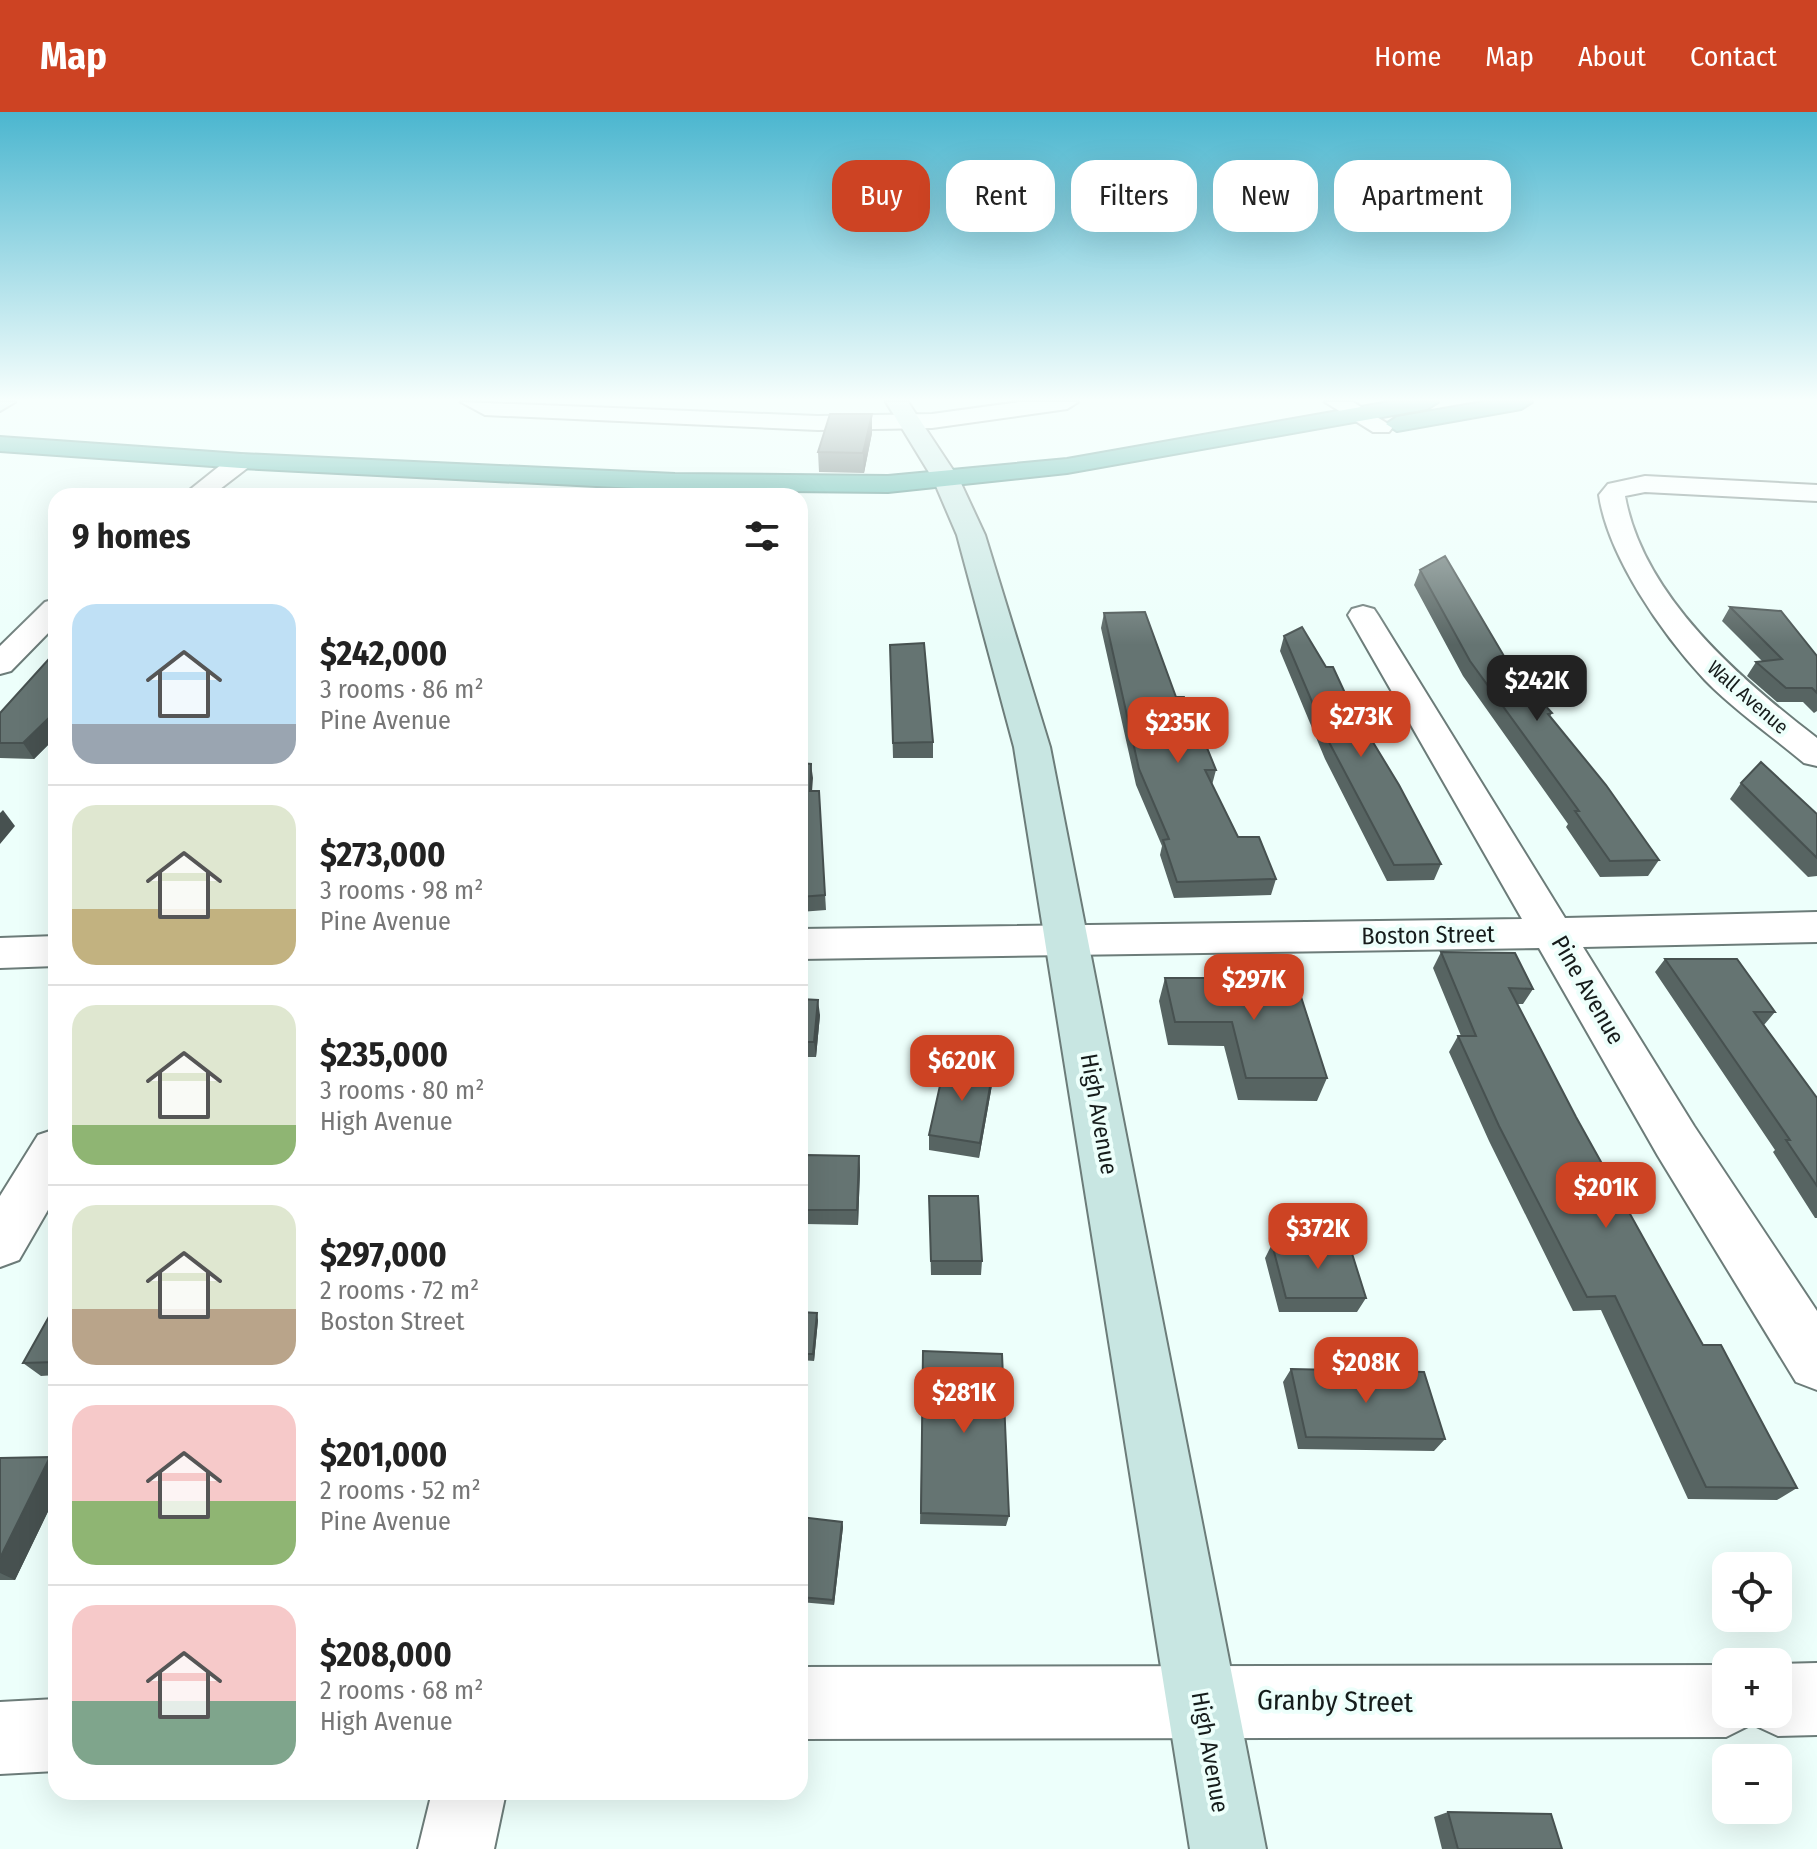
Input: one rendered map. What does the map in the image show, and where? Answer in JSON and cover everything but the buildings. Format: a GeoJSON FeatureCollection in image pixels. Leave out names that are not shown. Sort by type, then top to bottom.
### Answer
{"type":"FeatureCollection","features":[{"type":"Feature","properties":{"kind":"highway"},"geometry":{"type":"LineString","coordinates":[[327,483],[432,488]]}},
{"type":"Feature","properties":{"kind":"highway"},"geometry":{"type":"LineString","coordinates":[[714,483],[888,484],[951,488],[977,483]]}},
{"type":"Feature","properties":{"kind":"highway"},"geometry":{"type":"LineString","coordinates":[[808,502],[1016,483]]}},
{"type":"Feature","properties":{"kind":"main road","name":"High Avenue"},"geometry":{"type":"LineString","coordinates":[[948,483],[971,535],[1016,679],[1032,747],[1228,1849]]}},
{"type":"Feature","properties":{"kind":"street","name":"Wall Avenue"},"geometry":{"type":"LineString","coordinates":[[1817,493],[1645,484],[1617,489],[1612,495],[1612,508],[1633,553],[1697,651],[1744,697],[1817,755]]}},
{"type":"Feature","properties":{"kind":"street","name":"Pine Avenue"},"geometry":{"type":"LineString","coordinates":[[1363,615],[1676,1141],[1817,1362]]}},
{"type":"Feature","properties":{"kind":"street"},"geometry":{"type":"LineString","coordinates":[[0,664],[48,616]]}},
{"type":"Feature","properties":{"kind":"street","name":"Boston Street"},"geometry":{"type":"LineString","coordinates":[[808,944],[1817,927]]}},
{"type":"Feature","properties":{"kind":"street"},"geometry":{"type":"LineString","coordinates":[[0,953],[48,951]]}},
{"type":"Feature","properties":{"kind":"street"},"geometry":{"type":"LineString","coordinates":[[0,1243],[48,1163]]}},
{"type":"Feature","properties":{"kind":"street"},"geometry":{"type":"LineString","coordinates":[[1792,1700],[1817,1699]]}},
{"type":"Feature","properties":{"kind":"street","name":"Granby Street"},"geometry":{"type":"LineString","coordinates":[[808,1703],[1201,1700],[1614,1704],[1712,1701]]}},
{"type":"Feature","properties":{"kind":"street"},"geometry":{"type":"LineString","coordinates":[[0,1738],[48,1735]]}},
{"type":"Feature","properties":{"kind":"street"},"geometry":{"type":"LineString","coordinates":[[456,1849],[467,1800]]}}]}
